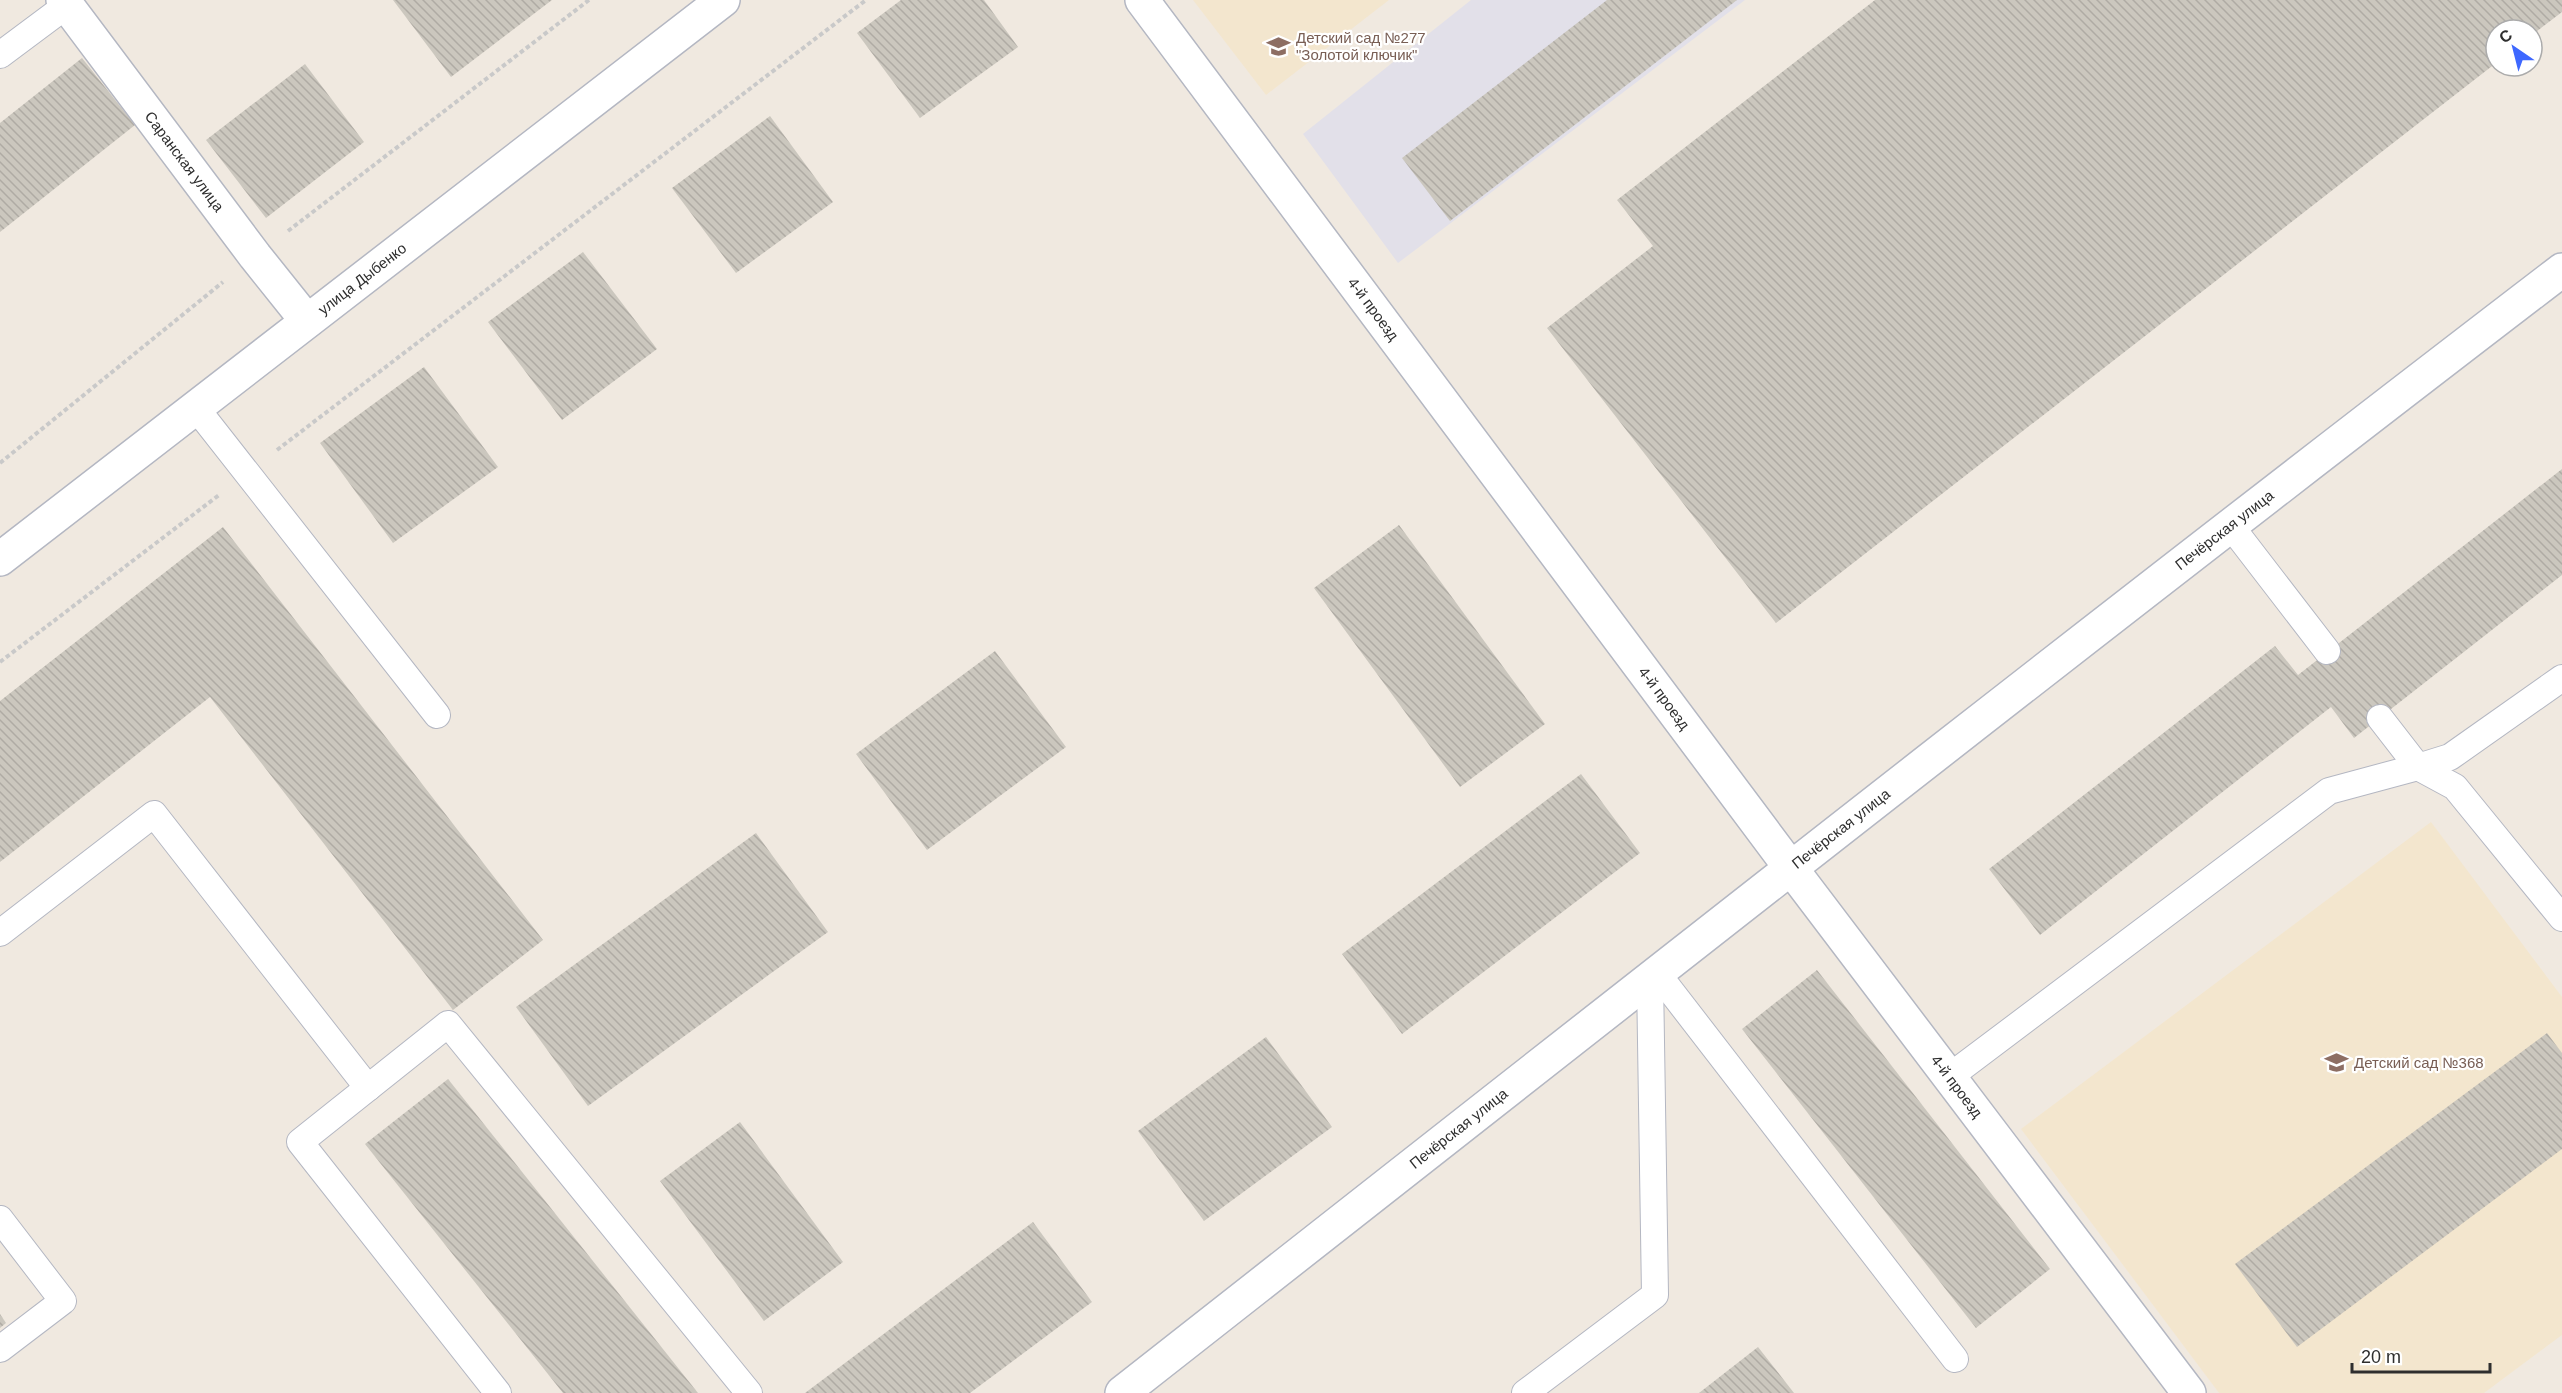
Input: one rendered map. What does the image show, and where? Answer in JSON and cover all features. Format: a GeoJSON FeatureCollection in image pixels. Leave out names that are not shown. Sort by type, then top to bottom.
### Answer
{"type":"FeatureCollection","features":[{"type":"Feature","properties":{"kind":"street","name":"улица Дыбенко"},"geometry":{"type":"LineString","coordinates":[[0,559],[723,0]]}},
{"type":"Feature","properties":{"kind":"street","name":"4-й проезд"},"geometry":{"type":"LineString","coordinates":[[1142,0],[1790,867],[2189,1393]]}},
{"type":"Feature","properties":{"kind":"street","name":"Саранская улица"},"geometry":{"type":"LineString","coordinates":[[65,3],[255,256],[307,321]]}},
{"type":"Feature","properties":{"kind":"street","name":"Печёрская улица"},"geometry":{"type":"LineString","coordinates":[[1122,1393],[1790,867],[2562,270]]}},
{"type":"Feature","properties":{"kind":"lane"},"geometry":{"type":"LineString","coordinates":[[0,55],[65,3]]}},
{"type":"Feature","properties":{"kind":"lane"},"geometry":{"type":"LineString","coordinates":[[195,408],[437,715]]}},
{"type":"Feature","properties":{"kind":"lane"},"geometry":{"type":"LineString","coordinates":[[2230,525],[2327,651]]}},
{"type":"Feature","properties":{"kind":"lane"},"geometry":{"type":"LineString","coordinates":[[1949,1077],[2329,791],[2450,757],[2562,678]]}},
{"type":"Feature","properties":{"kind":"lane"},"geometry":{"type":"LineString","coordinates":[[2380,718],[2418,767],[2455,787],[2562,918]]}},
{"type":"Feature","properties":{"kind":"lane"},"geometry":{"type":"LineString","coordinates":[[0,933],[153,814],[368,1088]]}},
{"type":"Feature","properties":{"kind":"lane"},"geometry":{"type":"LineString","coordinates":[[1653,975],[1955,1359]]}},
{"type":"Feature","properties":{"kind":"lane"},"geometry":{"type":"LineString","coordinates":[[1525,1393],[1654,1295],[1653,975]]}},
{"type":"Feature","properties":{"kind":"lane"},"geometry":{"type":"LineString","coordinates":[[498,1393],[300,1142],[448,1024],[749,1393]]}},
{"type":"Feature","properties":{"kind":"lane"},"geometry":{"type":"LineString","coordinates":[[0,1219],[63,1301],[0,1350]]}},
{"type":"Feature","properties":{"kind":"path"},"geometry":{"type":"LineString","coordinates":[[0,463],[255,256],[589,0]]}},
{"type":"Feature","properties":{"kind":"path"},"geometry":{"type":"LineString","coordinates":[[0,662],[866,0]]}},
{"type":"Feature","properties":{"kind":"shaded area","name":"Детский сад №277 \"Золотой ключик\""},"geometry":{"type":"Polygon","coordinates":[[[1193,0],[1389,0],[1266,95],[1193,0]]]}},
{"type":"Feature","properties":{"kind":"shaded area"},"geometry":{"type":"Polygon","coordinates":[[[1471,0],[1745,0],[1398,263],[1303,134],[1471,0]]]}},
{"type":"Feature","properties":{"kind":"shaded area","name":"Детский сад №368"},"geometry":{"type":"Polygon","coordinates":[[[2431,822],[2562,997],[2562,1335],[2484,1393],[2219,1393],[2021,1129],[2431,822]]]}},
{"type":"Feature","properties":{"kind":"building"},"geometry":{"type":"Polygon","coordinates":[[[393,0],[552,0],[451,77],[393,0]]]}},
{"type":"Feature","properties":{"kind":"building"},"geometry":{"type":"Polygon","coordinates":[[[901,0],[984,0],[1018,47],[920,118],[857,33],[901,0]]]}},
{"type":"Feature","properties":{"kind":"building"},"geometry":{"type":"Polygon","coordinates":[[[1607,0],[1737,0],[1450,221],[1402,158],[1607,0]]]}},
{"type":"Feature","properties":{"kind":"building"},"geometry":{"type":"Polygon","coordinates":[[[1875,0],[2562,0],[2562,12],[2544,26],[2544,18],[2484,18],[2484,72],[1776,623],[1547,328],[1653,246],[1617,200],[1875,0]]]}},
{"type":"Feature","properties":{"kind":"building"},"geometry":{"type":"Polygon","coordinates":[[[82,58],[135,125],[0,232],[0,123],[82,58]]]}},
{"type":"Feature","properties":{"kind":"building"},"geometry":{"type":"Polygon","coordinates":[[[305,64],[364,142],[266,218],[206,140],[305,64]]]}},
{"type":"Feature","properties":{"kind":"building"},"geometry":{"type":"Polygon","coordinates":[[[770,116],[833,202],[736,273],[672,188],[770,116]]]}},
{"type":"Feature","properties":{"kind":"building"},"geometry":{"type":"Polygon","coordinates":[[[583,252],[657,349],[562,420],[488,322],[583,252]]]}},
{"type":"Feature","properties":{"kind":"building"},"geometry":{"type":"Polygon","coordinates":[[[424,367],[498,467],[393,543],[320,443],[424,367]]]}},
{"type":"Feature","properties":{"kind":"building"},"geometry":{"type":"Polygon","coordinates":[[[2562,469],[2562,575],[2354,738],[2331,707],[2040,935],[1989,869],[2275,646],[2298,675],[2562,469]]]}},
{"type":"Feature","properties":{"kind":"building"},"geometry":{"type":"Polygon","coordinates":[[[1399,525],[1545,724],[1460,787],[1314,588],[1399,525]]]}},
{"type":"Feature","properties":{"kind":"building"},"geometry":{"type":"Polygon","coordinates":[[[223,527],[543,940],[453,1010],[210,697],[0,862],[0,701],[223,527]]]}},
{"type":"Feature","properties":{"kind":"building"},"geometry":{"type":"Polygon","coordinates":[[[995,651],[1066,747],[927,850],[856,754],[995,651]]]}},
{"type":"Feature","properties":{"kind":"building"},"geometry":{"type":"Polygon","coordinates":[[[1581,774],[1640,853],[1402,1034],[1342,954],[1581,774]]]}},
{"type":"Feature","properties":{"kind":"building"},"geometry":{"type":"Polygon","coordinates":[[[756,833],[828,932],[588,1106],[516,1007],[756,833]]]}},
{"type":"Feature","properties":{"kind":"building"},"geometry":{"type":"Polygon","coordinates":[[[1817,970],[2050,1269],[1976,1328],[1742,1029],[1817,970]]]}},
{"type":"Feature","properties":{"kind":"building"},"geometry":{"type":"Polygon","coordinates":[[[2547,1033],[2562,1053],[2562,1149],[2297,1347],[2235,1264],[2547,1033]]]}},
{"type":"Feature","properties":{"kind":"building"},"geometry":{"type":"Polygon","coordinates":[[[1266,1037],[1332,1127],[1204,1221],[1138,1131],[1266,1037]]]}},
{"type":"Feature","properties":{"kind":"building"},"geometry":{"type":"Polygon","coordinates":[[[448,1079],[698,1393],[563,1393],[365,1144],[448,1079]]]}},
{"type":"Feature","properties":{"kind":"building"},"geometry":{"type":"Polygon","coordinates":[[[740,1122],[843,1262],[764,1321],[660,1181],[740,1122]]]}},
{"type":"Feature","properties":{"kind":"building"},"geometry":{"type":"Polygon","coordinates":[[[1033,1222],[1092,1302],[970,1393],[805,1393],[1033,1222]]]}},
{"type":"Feature","properties":{"kind":"building"},"geometry":{"type":"Polygon","coordinates":[[[0,1314],[6,1323],[0,1328],[0,1314]]]}},
{"type":"Feature","properties":{"kind":"building"},"geometry":{"type":"Polygon","coordinates":[[[1758,1347],[1794,1393],[1699,1393],[1758,1347]]]}},
{"type":"Feature","properties":{"kind":"place","name":"Детский сад №277 \"Золотой ключик\""},"geometry":{"type":"Point","coordinates":[1278,47]}},
{"type":"Feature","properties":{"kind":"place","name":"Детский сад №368"},"geometry":{"type":"Point","coordinates":[2336,1063]}}]}
